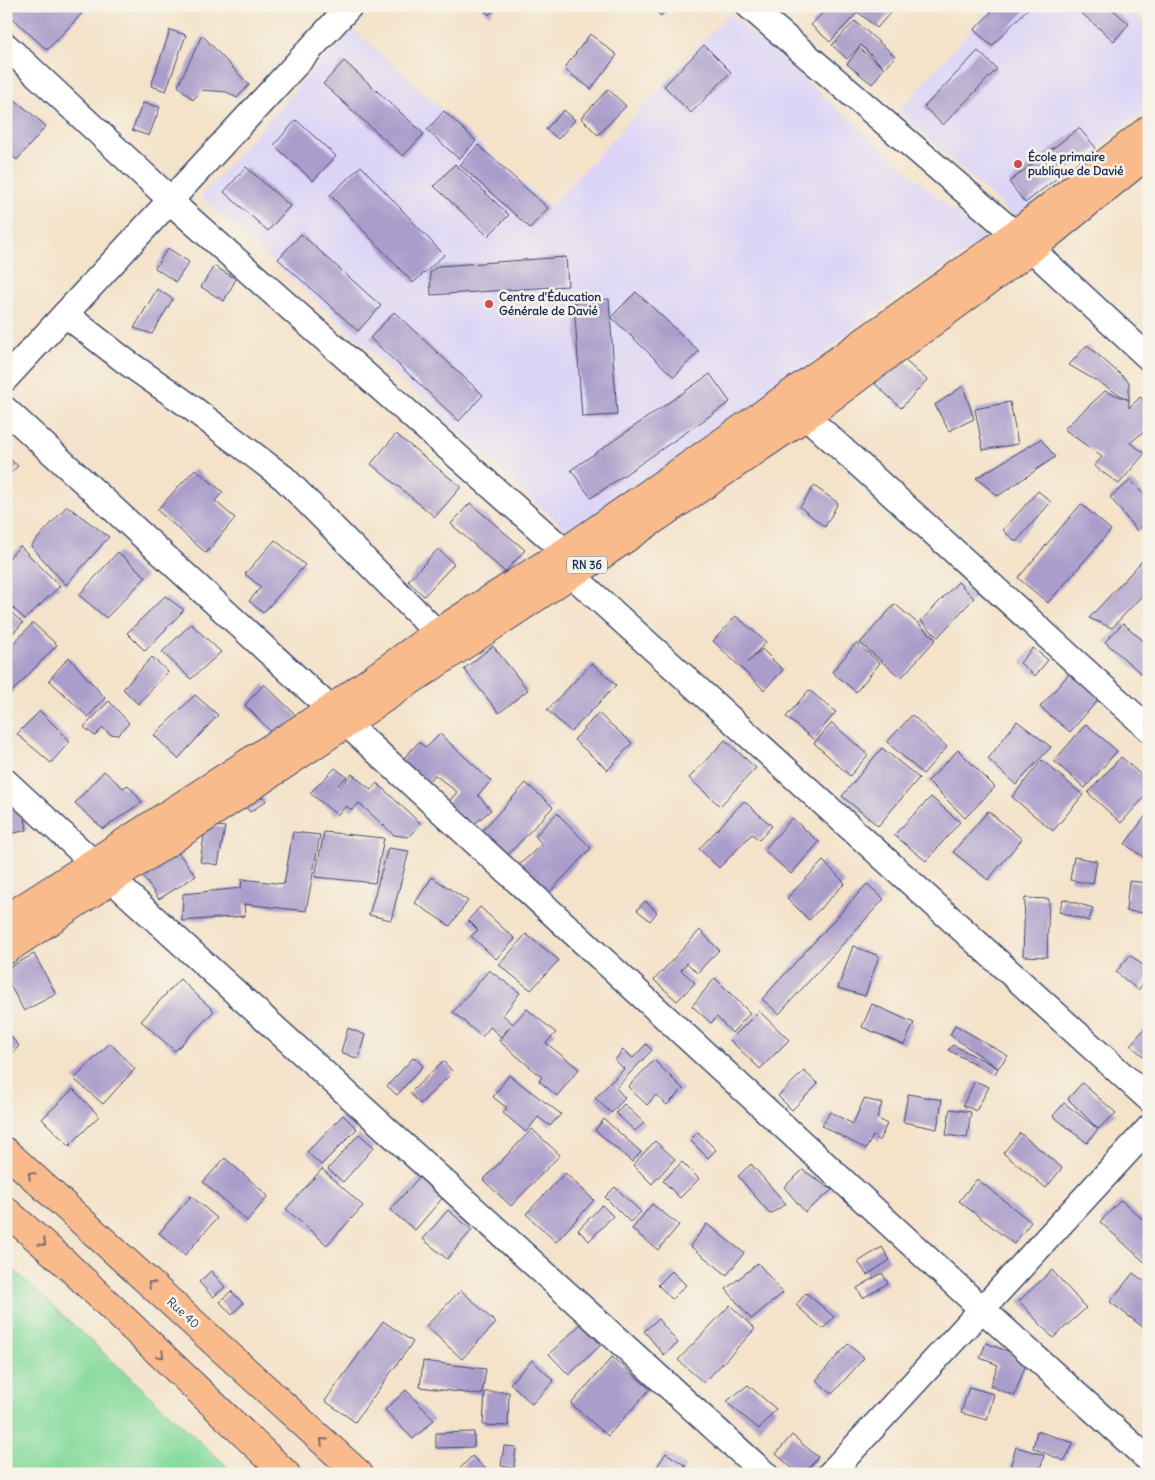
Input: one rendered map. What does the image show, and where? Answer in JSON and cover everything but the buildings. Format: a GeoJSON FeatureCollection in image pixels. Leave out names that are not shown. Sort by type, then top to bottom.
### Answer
{"type":"FeatureCollection","features":[{"type":"Feature","properties":{"kind":"main road","name":"RN 36"},"geometry":{"type":"LineString","coordinates":[[6,950],[103,871],[339,716],[446,642],[806,416],[1023,241],[1149,129]]}},
{"type":"Feature","properties":{"kind":"main road","name":"RN 36"},"geometry":{"type":"LineString","coordinates":[[573,564],[789,395],[1023,241],[1149,153]]}},
{"type":"Feature","properties":{"kind":"main road","name":"RN 36"},"geometry":{"type":"LineString","coordinates":[[6,919],[103,871]]}},
{"type":"Feature","properties":{"kind":"main road","name":"Rue 40"},"geometry":{"type":"LineString","coordinates":[[6,1152],[359,1474]]}},
{"type":"Feature","properties":{"kind":"main road"},"geometry":{"type":"LineString","coordinates":[[6,1211],[64,1262],[286,1474]]}},
{"type":"Feature","properties":{"kind":"street"},"geometry":{"type":"LineString","coordinates":[[6,378],[350,6]]}},
{"type":"Feature","properties":{"kind":"street"},"geometry":{"type":"LineString","coordinates":[[749,6],[1023,241],[1149,358]]}},
{"type":"Feature","properties":{"kind":"street"},"geometry":{"type":"LineString","coordinates":[[6,46],[182,212],[573,564],[1149,1099]]}},
{"type":"Feature","properties":{"kind":"street"},"geometry":{"type":"LineString","coordinates":[[65,314],[125,361],[188,404],[284,478],[446,642]]}},
{"type":"Feature","properties":{"kind":"street"},"geometry":{"type":"LineString","coordinates":[[6,410],[982,1309],[1149,1460]]}},
{"type":"Feature","properties":{"kind":"street"},"geometry":{"type":"LineString","coordinates":[[806,416],[1149,730]]}},
{"type":"Feature","properties":{"kind":"street"},"geometry":{"type":"LineString","coordinates":[[6,782],[766,1474]]}},
{"type":"Feature","properties":{"kind":"street"},"geometry":{"type":"LineString","coordinates":[[830,1474],[1149,1128]]}},
{"type":"Feature","properties":{"kind":"shaded area","name":"École primaire publique de Davié"},"geometry":{"type":"Polygon","coordinates":[[[992,6],[1124,6],[1149,29],[1149,105],[1015,218],[899,111],[992,6]]]}},
{"type":"Feature","properties":{"kind":"shaded area"},"geometry":{"type":"Polygon","coordinates":[[[729,13],[986,240],[878,309],[765,401],[572,535],[201,196],[351,27],[550,207],[729,13]]]}},
{"type":"Feature","properties":{"kind":"green space"},"geometry":{"type":"Polygon","coordinates":[[[6,1263],[235,1474],[6,1474],[6,1263]]]}},
{"type":"Feature","properties":{"kind":"place","name":"École primaire publique de Davié"},"geometry":{"type":"Point","coordinates":[1018,164]}},
{"type":"Feature","properties":{"kind":"place","name":"Centre d'Éducation Générale de Davié"},"geometry":{"type":"Point","coordinates":[489,304]}}]}
